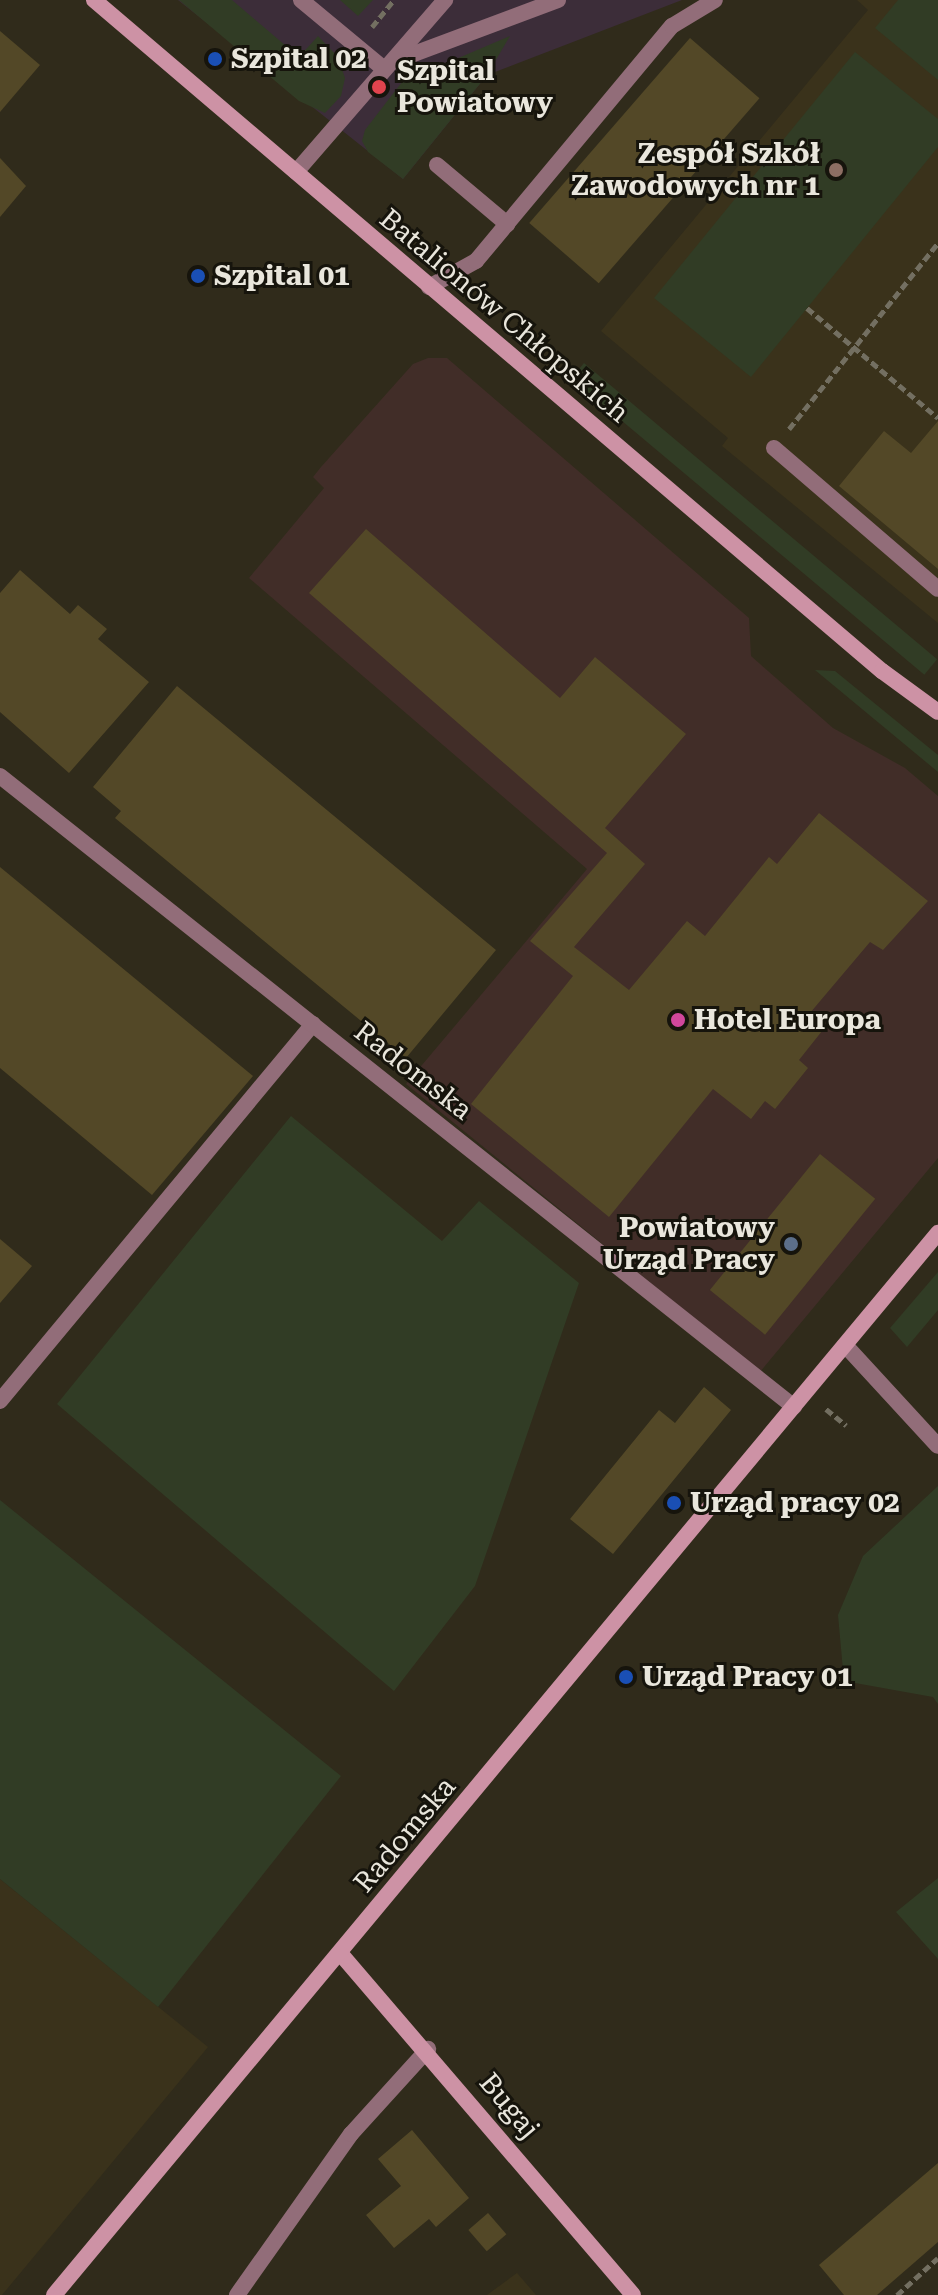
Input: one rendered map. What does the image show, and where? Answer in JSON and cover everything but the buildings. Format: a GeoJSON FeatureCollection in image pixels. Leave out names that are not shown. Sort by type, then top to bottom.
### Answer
{"type":"FeatureCollection","features":[{"type":"Feature","properties":{"kind":"street","name":"Batalionów Chłopskich"},"geometry":{"type":"LineString","coordinates":[[94,0],[882,671],[938,724]]}},
{"type":"Feature","properties":{"kind":"street"},"geometry":{"type":"LineString","coordinates":[[301,0],[388,66]]}},
{"type":"Feature","properties":{"kind":"street"},"geometry":{"type":"LineString","coordinates":[[296,172],[445,0]]}},
{"type":"Feature","properties":{"kind":"street"},"geometry":{"type":"LineString","coordinates":[[388,66],[416,52],[558,0]]}},
{"type":"Feature","properties":{"kind":"street"},"geometry":{"type":"LineString","coordinates":[[429,287],[476,261],[672,26],[715,0]]}},
{"type":"Feature","properties":{"kind":"street"},"geometry":{"type":"LineString","coordinates":[[437,165],[507,224]]}},
{"type":"Feature","properties":{"kind":"street"},"geometry":{"type":"LineString","coordinates":[[774,448],[938,589]]}},
{"type":"Feature","properties":{"kind":"street","name":"Batalionów Chłopskich"},"geometry":{"type":"LineString","coordinates":[[882,671],[938,712]]}},
{"type":"Feature","properties":{"kind":"street","name":"Radomska"},"geometry":{"type":"LineString","coordinates":[[0,776],[794,1407]]}},
{"type":"Feature","properties":{"kind":"street"},"geometry":{"type":"LineString","coordinates":[[0,1401],[313,1024]]}},
{"type":"Feature","properties":{"kind":"street","name":"Radomska"},"geometry":{"type":"LineString","coordinates":[[54,2295],[938,1233]]}},
{"type":"Feature","properties":{"kind":"street"},"geometry":{"type":"LineString","coordinates":[[845,1345],[938,1446]]}},
{"type":"Feature","properties":{"kind":"street","name":"Bugaj"},"geometry":{"type":"LineString","coordinates":[[340,1953],[428,2049],[633,2295]]}},
{"type":"Feature","properties":{"kind":"street"},"geometry":{"type":"LineString","coordinates":[[237,2295],[351,2134],[428,2049]]}},
{"type":"Feature","properties":{"kind":"path"},"geometry":{"type":"LineString","coordinates":[[774,448],[938,243]]}},
{"type":"Feature","properties":{"kind":"path"},"geometry":{"type":"LineString","coordinates":[[807,308],[938,418]]}},
{"type":"Feature","properties":{"kind":"path"},"geometry":{"type":"LineString","coordinates":[[826,1409],[846,1425]]}},
{"type":"Feature","properties":{"kind":"path"},"geometry":{"type":"LineString","coordinates":[[897,2295],[938,2258]]}},
{"type":"Feature","properties":{"kind":"shaded area","name":"Szpital Powiatowy"},"geometry":{"type":"Polygon","coordinates":[[[178,0],[682,0],[487,75],[403,179],[178,0]]]}},
{"type":"Feature","properties":{"kind":"shaded area","name":"Zespół Szkół Zawodowych nr 1"},"geometry":{"type":"Polygon","coordinates":[[[857,0],[938,0],[938,623],[722,446],[728,438],[601,331],[868,10],[857,0]]]}},
{"type":"Feature","properties":{"kind":"shaded area"},"geometry":{"type":"Polygon","coordinates":[[[428,358],[447,358],[749,618],[751,656],[833,728],[905,768],[938,796],[938,1158],[760,1372],[406,1084],[587,869],[249,578],[324,488],[313,477],[321,467],[413,364],[428,358]]]}},
{"type":"Feature","properties":{"kind":"shaded area"},"geometry":{"type":"Polygon","coordinates":[[[0,1879],[208,2047],[2,2295],[0,2295],[0,1879]]]}},
{"type":"Feature","properties":{"kind":"shaded area"},"geometry":{"type":"Polygon","coordinates":[[[517,2273],[536,2295],[487,2295],[517,2273]]]}},
{"type":"Feature","properties":{"kind":"green space"},"geometry":{"type":"Polygon","coordinates":[[[179,0],[232,0],[299,57],[318,36],[338,57],[345,78],[341,96],[325,113],[299,101],[179,0]]]}},
{"type":"Feature","properties":{"kind":"green space"},"geometry":{"type":"Polygon","coordinates":[[[340,0],[373,0],[358,16],[340,0]]]}},
{"type":"Feature","properties":{"kind":"green space"},"geometry":{"type":"Polygon","coordinates":[[[898,0],[938,0],[938,80],[875,28],[898,0]]]}},
{"type":"Feature","properties":{"kind":"green space"},"geometry":{"type":"Polygon","coordinates":[[[510,36],[487,75],[403,179],[368,152],[362,141],[365,130],[402,82],[510,36]]]}},
{"type":"Feature","properties":{"kind":"green space"},"geometry":{"type":"Polygon","coordinates":[[[855,52],[938,119],[938,147],[751,377],[654,298],[855,52]]]}},
{"type":"Feature","properties":{"kind":"green space"},"geometry":{"type":"Polygon","coordinates":[[[584,363],[937,659],[924,675],[571,378],[584,363]]]}},
{"type":"Feature","properties":{"kind":"green space"},"geometry":{"type":"Polygon","coordinates":[[[815,670],[835,671],[938,755],[938,772],[815,670]]]}},
{"type":"Feature","properties":{"kind":"green space"},"geometry":{"type":"Polygon","coordinates":[[[291,1116],[442,1241],[479,1201],[579,1283],[475,1586],[394,1691],[57,1404],[291,1116]]]}},
{"type":"Feature","properties":{"kind":"green space"},"geometry":{"type":"Polygon","coordinates":[[[938,1272],[938,1310],[907,1347],[890,1328],[938,1272]]]}},
{"type":"Feature","properties":{"kind":"green space"},"geometry":{"type":"Polygon","coordinates":[[[938,1486],[938,1704],[933,1697],[844,1681],[838,1615],[863,1556],[938,1486]]]}},
{"type":"Feature","properties":{"kind":"green space"},"geometry":{"type":"Polygon","coordinates":[[[0,1500],[341,1776],[158,2007],[0,1879],[0,1500]]]}},
{"type":"Feature","properties":{"kind":"green space"},"geometry":{"type":"Polygon","coordinates":[[[938,1878],[938,1959],[896,1912],[938,1878]]]}},
{"type":"Feature","properties":{"kind":"place","name":"Szpital 02"},"geometry":{"type":"Point","coordinates":[215,59]}},
{"type":"Feature","properties":{"kind":"place","name":"Szpital Powiatowy"},"geometry":{"type":"Point","coordinates":[379,87]}},
{"type":"Feature","properties":{"kind":"place","name":"Zespół Szkół Zawodowych nr 1"},"geometry":{"type":"Point","coordinates":[836,170]}},
{"type":"Feature","properties":{"kind":"place","name":"Szpital 01"},"geometry":{"type":"Point","coordinates":[198,276]}},
{"type":"Feature","properties":{"kind":"place","name":"Hotel Europa"},"geometry":{"type":"Point","coordinates":[678,1020]}},
{"type":"Feature","properties":{"kind":"place","name":"Powiatowy Urząd Pracy"},"geometry":{"type":"Point","coordinates":[791,1244]}},
{"type":"Feature","properties":{"kind":"place","name":"Urząd pracy 02"},"geometry":{"type":"Point","coordinates":[674,1503]}},
{"type":"Feature","properties":{"kind":"place","name":"Urząd Pracy 01"},"geometry":{"type":"Point","coordinates":[626,1677]}}]}
